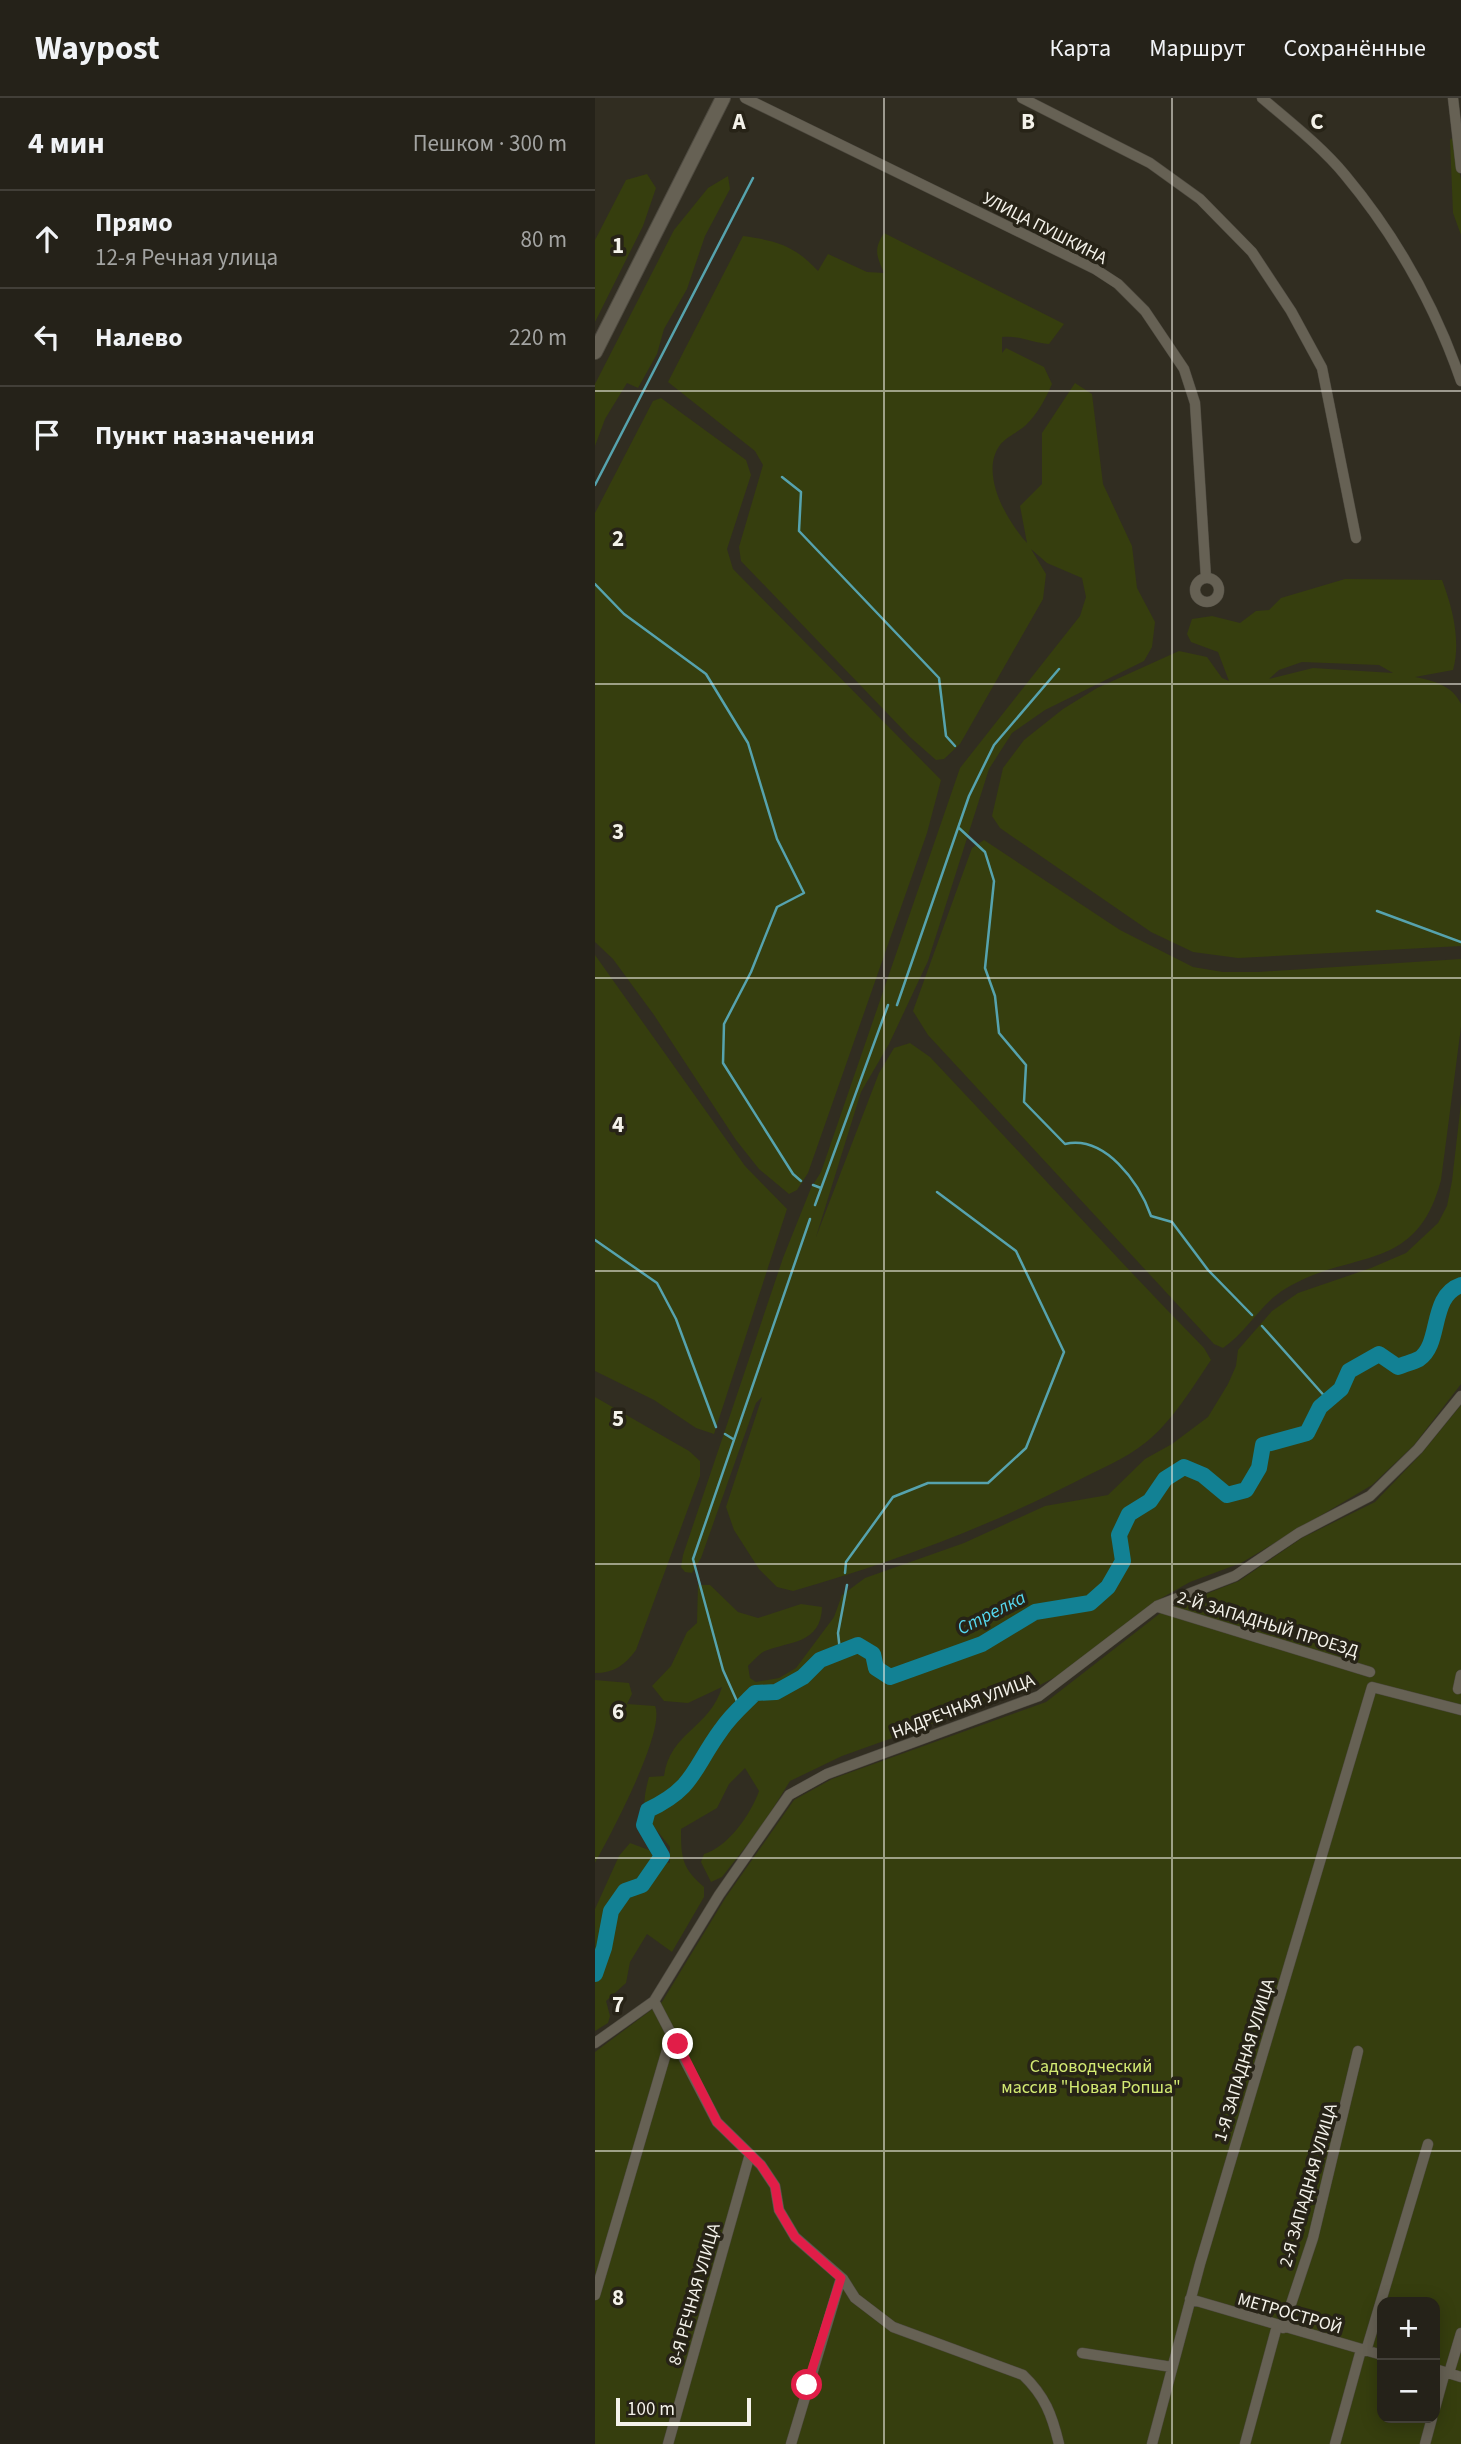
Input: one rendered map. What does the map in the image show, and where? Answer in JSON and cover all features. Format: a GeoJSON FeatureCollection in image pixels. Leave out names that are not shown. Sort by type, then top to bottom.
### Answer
{"type":"FeatureCollection","features":[{"type":"Feature","properties":{"kind":"main road"},"geometry":{"type":"LineString","coordinates":[[595,352],[723,98]]}},
{"type":"Feature","properties":{"kind":"street","name":"УЛИЦА ПУШКИНА"},"geometry":{"type":"LineString","coordinates":[[745,98],[1095,269],[1118,284],[1145,311],[1184,369],[1195,403],[1206,578]]}},
{"type":"Feature","properties":{"kind":"street"},"geometry":{"type":"LineString","coordinates":[[1022,98],[1150,163],[1200,199],[1252,251],[1291,311],[1322,368],[1346,476],[1356,538]]}},
{"type":"Feature","properties":{"kind":"street"},"geometry":{"type":"LineString","coordinates":[[1262,98],[1343,173],[1382,223],[1444,334],[1461,381]]}},
{"type":"Feature","properties":{"kind":"street"},"geometry":{"type":"LineString","coordinates":[[1453,98],[1461,168]]}},
{"type":"Feature","properties":{"kind":"street","name":"НАДРЕЧНАЯ УЛИЦА"},"geometry":{"type":"LineString","coordinates":[[595,2043],[654,2001],[719,1895],[789,1795],[827,1774],[1039,1696],[1157,1606],[1235,1576],[1299,1533],[1370,1496],[1418,1449],[1461,1396]]}},
{"type":"Feature","properties":{"kind":"street","name":"2-Й ЗАПАДНЫЙ ПРОЕЗД"},"geometry":{"type":"LineString","coordinates":[[1157,1606],[1370,1672]]}},
{"type":"Feature","properties":{"kind":"street"},"geometry":{"type":"LineString","coordinates":[[1458,1689],[1461,1675]]}},
{"type":"Feature","properties":{"kind":"street","name":"1-Я ЗАПАДНАЯ УЛИЦА"},"geometry":{"type":"LineString","coordinates":[[1151,2444],[1190,2299],[1372,1687],[1461,1710]]}},
{"type":"Feature","properties":{"kind":"street"},"geometry":{"type":"LineString","coordinates":[[654,2001],[717,2122],[750,2154],[775,2186],[779,2210],[795,2237],[841,2278],[855,2298],[893,2327],[1023,2375],[1039,2391],[1051,2412],[1059,2444]]}},
{"type":"Feature","properties":{"kind":"street"},"geometry":{"type":"LineString","coordinates":[[595,2295],[671,2033]]}},
{"type":"Feature","properties":{"kind":"street","name":"2-Я ЗАПАДНАЯ УЛИЦА"},"geometry":{"type":"LineString","coordinates":[[1245,2444],[1280,2327],[1313,2238],[1358,2051]]}},
{"type":"Feature","properties":{"kind":"street"},"geometry":{"type":"LineString","coordinates":[[1335,2444],[1428,2144]]}},
{"type":"Feature","properties":{"kind":"street","name":"8-Я РЕЧНАЯ УЛИЦА"},"geometry":{"type":"LineString","coordinates":[[668,2444],[750,2154]]}},
{"type":"Feature","properties":{"kind":"street"},"geometry":{"type":"LineString","coordinates":[[791,2444],[841,2278]]}},
{"type":"Feature","properties":{"kind":"street","name":"МЕТРОСТРОЙ"},"geometry":{"type":"LineString","coordinates":[[1190,2299],[1377,2354]]}},
{"type":"Feature","properties":{"kind":"street"},"geometry":{"type":"LineString","coordinates":[[1461,2333],[1443,2372],[1461,2377]]}},
{"type":"Feature","properties":{"kind":"street"},"geometry":{"type":"LineString","coordinates":[[1082,2353],[1172,2367]]}},
{"type":"Feature","properties":{"kind":"street"},"geometry":{"type":"LineString","coordinates":[[1425,2444],[1431,2423]]}},
{"type":"Feature","properties":{"kind":"green space"},"geometry":{"type":"Polygon","coordinates":[[[1453,137],[1461,180],[1461,235],[1453,213],[1450,140],[1453,137]]]}},
{"type":"Feature","properties":{"kind":"green space"},"geometry":{"type":"Polygon","coordinates":[[[647,174],[656,188],[643,226],[595,322],[595,240],[626,180],[647,174]]]}},
{"type":"Feature","properties":{"kind":"green space"},"geometry":{"type":"Polygon","coordinates":[[[728,176],[730,189],[705,236],[687,289],[664,329],[657,354],[638,388],[627,383],[605,419],[595,446],[595,384],[674,230],[708,188],[728,176]]]}},
{"type":"Feature","properties":{"kind":"green space"},"geometry":{"type":"Polygon","coordinates":[[[884,233],[1064,324],[1049,344],[1002,337],[1002,353],[1006,348],[1044,367],[1052,384],[1034,416],[1000,445],[994,456],[994,483],[1004,510],[1027,543],[1020,506],[1042,484],[1042,433],[1075,383],[1092,394],[1103,484],[1132,546],[1137,588],[1155,622],[1152,647],[1144,661],[1045,710],[1012,733],[989,769],[928,961],[889,1044],[861,1092],[816,1237],[879,1073],[894,1048],[910,1043],[930,1057],[1204,1348],[1211,1360],[1181,1404],[1155,1435],[1120,1459],[1041,1499],[972,1529],[866,1569],[793,1591],[777,1587],[759,1569],[734,1530],[726,1507],[762,1397],[756,1403],[701,1558],[692,1573],[685,1572],[681,1567],[683,1555],[783,1258],[811,1188],[821,1172],[960,768],[1080,616],[1086,597],[1082,578],[1047,563],[1031,549],[1046,574],[1043,599],[960,744],[944,759],[936,760],[910,737],[741,561],[739,547],[763,465],[755,451],[668,382],[743,236],[766,240],[793,250],[818,271],[828,254],[867,272],[884,273],[877,253],[884,233]]]}},
{"type":"Feature","properties":{"kind":"green space"},"geometry":{"type":"Polygon","coordinates":[[[661,398],[746,460],[751,475],[727,549],[733,569],[941,780],[927,833],[808,1173],[797,1190],[789,1194],[759,1169],[736,1140],[654,1015],[613,959],[595,942],[595,513],[653,401],[661,398]]]}},
{"type":"Feature","properties":{"kind":"green space"},"geometry":{"type":"Polygon","coordinates":[[[1345,579],[1442,580],[1455,625],[1453,670],[1415,677],[1447,688],[1461,704],[1461,946],[1238,958],[1193,952],[1151,932],[1000,828],[992,816],[1003,768],[1024,740],[1063,709],[1097,688],[1179,651],[1207,657],[1222,678],[1229,681],[1218,652],[1191,642],[1187,634],[1192,619],[1212,616],[1240,623],[1256,611],[1269,610],[1281,598],[1345,579]],[[1302,662],[1279,670],[1269,679],[1313,668],[1393,673],[1379,665],[1302,662]]]}},
{"type":"Feature","properties":{"kind":"green space"},"geometry":{"type":"Polygon","coordinates":[[[984,840],[1120,930],[1193,967],[1223,972],[1258,972],[1461,959],[1461,1027],[1441,1180],[1430,1210],[1415,1231],[1398,1245],[1379,1255],[1310,1276],[1285,1289],[1268,1302],[1223,1348],[1214,1344],[928,1035],[913,1011],[972,848],[984,840]]]}},
{"type":"Feature","properties":{"kind":"green space"},"geometry":{"type":"Polygon","coordinates":[[[595,955],[745,1166],[787,1209],[714,1434],[696,1428],[654,1400],[595,1371],[595,955]]]}},
{"type":"Feature","properties":{"kind":"green space"},"geometry":{"type":"Polygon","coordinates":[[[1461,1103],[1461,1384],[1414,1445],[1372,1485],[1241,1563],[1190,1582],[1158,1600],[1063,1673],[1040,1685],[842,1756],[790,1781],[762,1826],[722,1877],[711,1882],[701,1862],[704,1854],[730,1837],[750,1810],[759,1791],[745,1768],[729,1784],[717,1808],[681,1829],[684,1862],[704,1887],[704,1897],[672,1952],[647,1934],[630,1962],[626,1983],[606,2001],[610,2016],[608,2023],[595,2031],[595,1909],[619,1856],[630,1843],[649,1850],[655,1860],[670,1863],[670,1847],[651,1823],[645,1809],[649,1777],[664,1776],[674,1749],[709,1712],[722,1687],[688,1703],[664,1701],[652,1686],[671,1666],[687,1632],[697,1623],[698,1585],[710,1585],[738,1612],[758,1618],[801,1604],[822,1607],[820,1619],[810,1635],[765,1651],[748,1666],[750,1678],[756,1682],[779,1678],[796,1668],[834,1617],[842,1595],[865,1578],[964,1543],[1045,1506],[1108,1495],[1145,1459],[1172,1444],[1208,1417],[1228,1384],[1236,1366],[1238,1350],[1272,1311],[1298,1293],[1406,1253],[1438,1223],[1447,1206],[1452,1181],[1461,1103]]]}},
{"type":"Feature","properties":{"kind":"green space"},"geometry":{"type":"Polygon","coordinates":[[[595,1397],[689,1451],[700,1461],[700,1476],[636,1650],[619,1667],[608,1672],[595,1673],[595,1397]]]}},
{"type":"Feature","properties":{"kind":"green space","name":"Садоводческий массив \"Новая Ропша\""},"geometry":{"type":"Polygon","coordinates":[[[1461,1405],[1461,2444],[595,2444],[595,2052],[662,2002],[726,1897],[794,1800],[832,1779],[1046,1702],[1163,1611],[1239,1581],[1302,1538],[1375,1502],[1422,1453],[1461,1405]]]}},
{"type":"Feature","properties":{"kind":"green space"},"geometry":{"type":"Polygon","coordinates":[[[595,1680],[629,1683],[632,1694],[627,1704],[655,1706],[656,1719],[645,1760],[635,1784],[595,1863],[595,1680]]]}},
{"type":"Feature","properties":{"kind":"waterway"},"geometry":{"type":"LineString","coordinates":[[595,485],[753,178]]}},
{"type":"Feature","properties":{"kind":"waterway"},"geometry":{"type":"LineString","coordinates":[[782,477],[801,492],[799,531],[939,678],[946,736],[955,746]]}},
{"type":"Feature","properties":{"kind":"waterway"},"geometry":{"type":"LineString","coordinates":[[595,584],[624,614],[706,674],[748,743],[777,839],[804,893],[777,907],[751,972],[724,1024],[723,1063],[793,1174],[801,1181]]}},
{"type":"Feature","properties":{"kind":"waterway"},"geometry":{"type":"LineString","coordinates":[[897,1005],[969,796],[994,745],[1059,669]]}},
{"type":"Feature","properties":{"kind":"waterway"},"geometry":{"type":"LineString","coordinates":[[959,828],[985,852],[994,881],[985,968],[995,996],[999,1033],[1026,1065],[1024,1102],[1065,1144],[1080,1143],[1094,1147],[1119,1164],[1138,1189],[1151,1216],[1172,1222],[1208,1270],[1252,1315]]}},
{"type":"Feature","properties":{"kind":"waterway"},"geometry":{"type":"LineString","coordinates":[[1377,911],[1461,942]]}},
{"type":"Feature","properties":{"kind":"waterway"},"geometry":{"type":"LineString","coordinates":[[815,1205],[888,1005]]}},
{"type":"Feature","properties":{"kind":"waterway"},"geometry":{"type":"LineString","coordinates":[[813,1185],[821,1188]]}},
{"type":"Feature","properties":{"kind":"waterway"},"geometry":{"type":"LineString","coordinates":[[845,1573],[846,1562],[893,1497],[928,1483],[988,1483],[1026,1448],[1064,1352],[1016,1251],[937,1192]]}},
{"type":"Feature","properties":{"kind":"waterway"},"geometry":{"type":"LineString","coordinates":[[740,1708],[723,1670],[693,1559],[810,1219]]}},
{"type":"Feature","properties":{"kind":"waterway"},"geometry":{"type":"LineString","coordinates":[[595,1240],[657,1283],[676,1319],[716,1427]]}},
{"type":"Feature","properties":{"kind":"waterway","name":"Стрелка"},"geometry":{"type":"LineString","coordinates":[[595,1974],[604,1948],[611,1911],[625,1891],[642,1885],[662,1856],[644,1825],[648,1810],[675,1794],[684,1785],[725,1725],[755,1693],[776,1692],[803,1677],[820,1660],[858,1645],[873,1654],[876,1668],[890,1677],[982,1644],[1035,1612],[1090,1603],[1108,1587],[1123,1561],[1119,1535],[1129,1514],[1150,1501],[1165,1479],[1184,1467],[1203,1475],[1227,1495],[1246,1490],[1259,1468],[1263,1445],[1307,1433],[1320,1407],[1341,1389],[1349,1371],[1379,1354],[1398,1367],[1419,1359],[1431,1343],[1444,1299],[1461,1285]]}},
{"type":"Feature","properties":{"kind":"waterway"},"geometry":{"type":"LineString","coordinates":[[1262,1326],[1328,1400]]}},
{"type":"Feature","properties":{"kind":"waterway"},"geometry":{"type":"LineString","coordinates":[[725,1434],[733,1439]]}},
{"type":"Feature","properties":{"kind":"waterway"},"geometry":{"type":"LineString","coordinates":[[840,1651],[838,1633],[847,1585]]}},
{"type":"Feature","properties":{"kind":"route"},"geometry":{"type":"LineString","coordinates":[[678,2044],[717,2122],[761,2165],[775,2186],[779,2210],[795,2237],[841,2278],[807,2385]]}}]}
